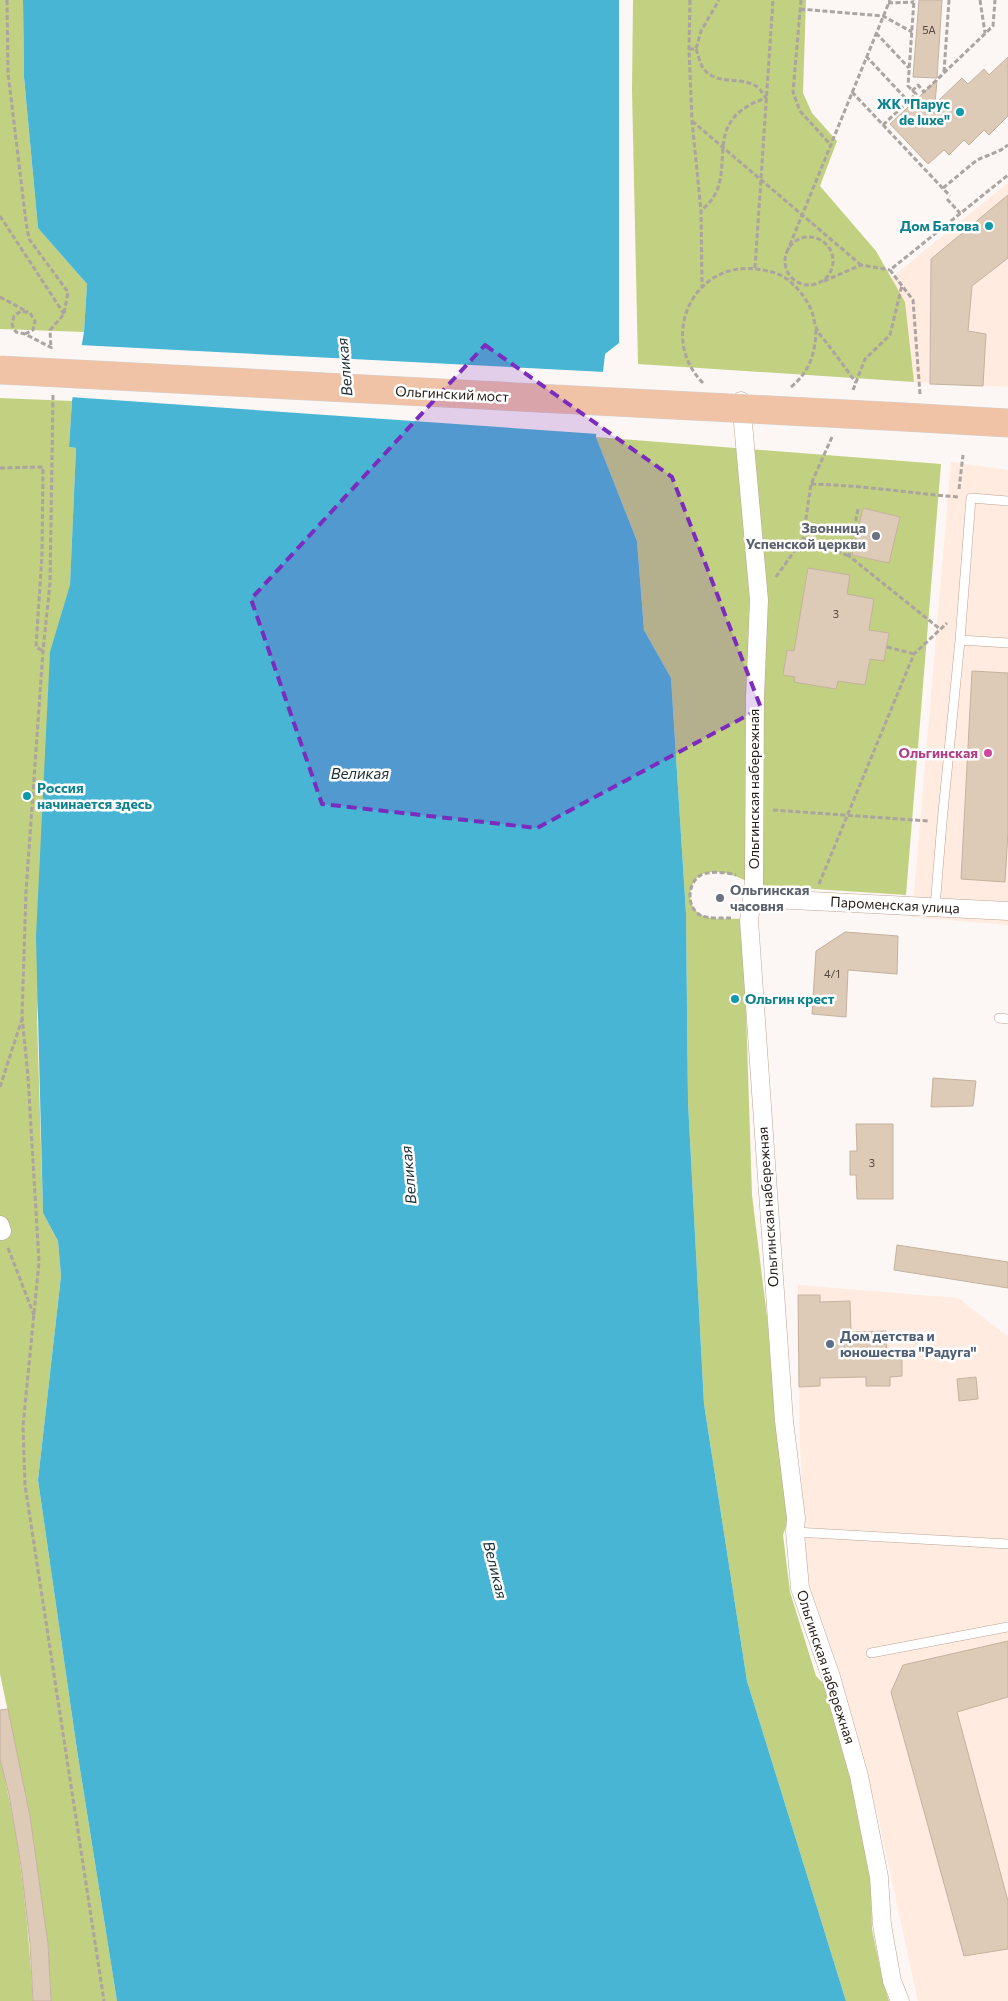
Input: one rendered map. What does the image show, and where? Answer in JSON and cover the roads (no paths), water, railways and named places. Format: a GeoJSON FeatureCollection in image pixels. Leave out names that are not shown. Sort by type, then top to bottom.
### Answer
{"type":"FeatureCollection","features":[{"type":"Feature","properties":{"kind":"main road","name":"Ольгинский мост"},"geometry":{"type":"LineString","coordinates":[[0,370],[912,408],[1008,423]]}},
{"type":"Feature","properties":{"kind":"street","name":"Ольгинская набережная"},"geometry":{"type":"LineString","coordinates":[[741,401],[759,600],[755,697],[754,885],[749,920],[784,1421],[796,1518],[795,1532],[800,1588],[831,1678],[859,1776],[879,1878],[882,1925],[892,1980],[900,2001]]}},
{"type":"Feature","properties":{"kind":"street","name":"Пароменская улица"},"geometry":{"type":"LineString","coordinates":[[752,898],[1008,911]]}},
{"type":"Feature","properties":{"kind":"lane"},"geometry":{"type":"LineString","coordinates":[[935,907],[971,498],[1008,501]]}},
{"type":"Feature","properties":{"kind":"lane"},"geometry":{"type":"LineString","coordinates":[[960,640],[1008,642]]}},
{"type":"Feature","properties":{"kind":"lane"},"geometry":{"type":"LineString","coordinates":[[795,1532],[1008,1544]]}},
{"type":"Feature","properties":{"kind":"lane"},"geometry":{"type":"LineString","coordinates":[[871,1653],[1008,1627]]}},
{"type":"Feature","properties":{"kind":"water","name":"Великая"},"geometry":{"type":"Polygon","coordinates":[[[23,0],[619,0],[619,343],[605,354],[596,437],[637,541],[644,630],[671,678],[686,913],[688,1102],[704,1404],[747,1681],[846,2001],[117,2001],[77,1750],[38,1480],[61,1276],[58,1241],[43,1213],[36,937],[50,652],[70,585],[76,448],[69,447],[72,401],[84,332],[87,284],[38,228],[24,77],[23,0]]]}},
{"type":"Feature","properties":{"kind":"place","name":"ЖК \"Парус de luxe\""},"geometry":{"type":"Point","coordinates":[960,112]}},
{"type":"Feature","properties":{"kind":"place","name":"Дом Батова"},"geometry":{"type":"Point","coordinates":[989,226]}},
{"type":"Feature","properties":{"kind":"place","name":"Звонница Успенской церкви"},"geometry":{"type":"Point","coordinates":[876,536]}},
{"type":"Feature","properties":{"kind":"place","name":"Ольгинская"},"geometry":{"type":"Point","coordinates":[988,753]}},
{"type":"Feature","properties":{"kind":"place","name":"Россия начинается здесь"},"geometry":{"type":"Point","coordinates":[27,796]}},
{"type":"Feature","properties":{"kind":"place","name":"Ольгинская часовня"},"geometry":{"type":"Point","coordinates":[720,898]}},
{"type":"Feature","properties":{"kind":"place","name":"Ольгин крест"},"geometry":{"type":"Point","coordinates":[735,999]}},
{"type":"Feature","properties":{"kind":"place","name":"Дом детства и юношества \"Радуга\""},"geometry":{"type":"Point","coordinates":[830,1344]}}]}
